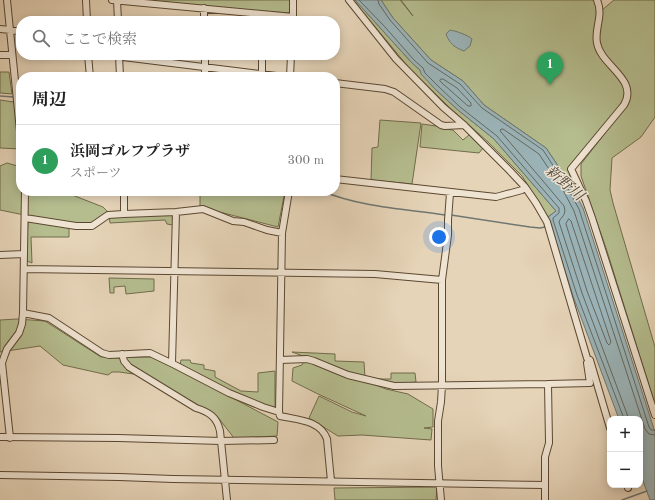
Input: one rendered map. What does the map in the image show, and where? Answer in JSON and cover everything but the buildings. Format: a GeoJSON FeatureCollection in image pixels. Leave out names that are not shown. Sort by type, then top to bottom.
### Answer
{"type":"FeatureCollection","features":[{"type":"Feature","properties":{"kind":"street"},"geometry":{"type":"LineString","coordinates":[[7,0],[16,89]]}},
{"type":"Feature","properties":{"kind":"street"},"geometry":{"type":"LineString","coordinates":[[86,0],[87,16]]}},
{"type":"Feature","properties":{"kind":"street"},"geometry":{"type":"LineString","coordinates":[[112,0],[274,16]]}},
{"type":"Feature","properties":{"kind":"street"},"geometry":{"type":"LineString","coordinates":[[117,0],[118,16]]}},
{"type":"Feature","properties":{"kind":"street"},"geometry":{"type":"LineString","coordinates":[[293,0],[293,16]]}},
{"type":"Feature","properties":{"kind":"street"},"geometry":{"type":"LineString","coordinates":[[280,360],[308,359],[348,374],[394,386],[590,383],[587,358],[547,222],[536,203],[525,187],[510,171],[464,125],[443,107],[396,59],[349,0]]}},
{"type":"Feature","properties":{"kind":"street"},"geometry":{"type":"LineString","coordinates":[[596,0],[600,12],[596,36],[597,44],[603,56],[624,81],[627,100],[572,169],[592,218],[655,416]]}},
{"type":"Feature","properties":{"kind":"street"},"geometry":{"type":"LineString","coordinates":[[204,8],[204,16]]}},
{"type":"Feature","properties":{"kind":"street"},"geometry":{"type":"LineString","coordinates":[[0,28],[16,30]]}},
{"type":"Feature","properties":{"kind":"street"},"geometry":{"type":"LineString","coordinates":[[0,55],[12,55]]}},
{"type":"Feature","properties":{"kind":"street"},"geometry":{"type":"LineString","coordinates":[[88,60],[90,72]]}},
{"type":"Feature","properties":{"kind":"street"},"geometry":{"type":"LineString","coordinates":[[119,60],[120,72]]}},
{"type":"Feature","properties":{"kind":"street"},"geometry":{"type":"LineString","coordinates":[[148,60],[237,72]]}},
{"type":"Feature","properties":{"kind":"street"},"geometry":{"type":"LineString","coordinates":[[205,60],[205,72]]}},
{"type":"Feature","properties":{"kind":"street"},"geometry":{"type":"LineString","coordinates":[[262,60],[262,72]]}},
{"type":"Feature","properties":{"kind":"street"},"geometry":{"type":"LineString","coordinates":[[290,72],[291,60]]}},
{"type":"Feature","properties":{"kind":"street"},"geometry":{"type":"LineString","coordinates":[[340,84],[385,89],[394,92],[445,126],[464,125]]}},
{"type":"Feature","properties":{"kind":"street"},"geometry":{"type":"LineString","coordinates":[[340,180],[496,197],[522,190],[525,187]]}},
{"type":"Feature","properties":{"kind":"street"},"geometry":{"type":"LineString","coordinates":[[441,500],[438,466],[438,421],[442,385],[442,280],[448,235],[450,193]]}},
{"type":"Feature","properties":{"kind":"street"},"geometry":{"type":"LineString","coordinates":[[10,438],[2,363],[7,349],[19,333],[22,324],[25,196]]}},
{"type":"Feature","properties":{"kind":"street"},"geometry":{"type":"LineString","coordinates":[[124,196],[124,214]]}},
{"type":"Feature","properties":{"kind":"street"},"geometry":{"type":"LineString","coordinates":[[288,196],[282,233],[279,412],[280,416],[310,422],[319,427],[325,434],[327,439],[331,481]]}},
{"type":"Feature","properties":{"kind":"street"},"geometry":{"type":"LineString","coordinates":[[25,218],[76,226],[92,226],[108,215],[203,210],[233,221],[244,222],[267,230],[282,233]]}},
{"type":"Feature","properties":{"kind":"street"},"geometry":{"type":"LineString","coordinates":[[172,363],[176,212]]}},
{"type":"Feature","properties":{"kind":"street"},"geometry":{"type":"LineString","coordinates":[[0,255],[24,254]]}},
{"type":"Feature","properties":{"kind":"street"},"geometry":{"type":"LineString","coordinates":[[24,268],[374,274],[442,280]]}},
{"type":"Feature","properties":{"kind":"street"},"geometry":{"type":"LineString","coordinates":[[23,312],[49,318],[102,353],[109,355],[150,353],[229,393],[279,412]]}},
{"type":"Feature","properties":{"kind":"street"},"geometry":{"type":"LineString","coordinates":[[122,354],[124,361],[129,367],[214,418],[218,424],[221,441],[227,500]]}},
{"type":"Feature","properties":{"kind":"street"},"geometry":{"type":"LineString","coordinates":[[587,358],[590,360],[607,418]]}},
{"type":"Feature","properties":{"kind":"street"},"geometry":{"type":"LineString","coordinates":[[545,500],[544,458],[549,443],[548,384]]}},
{"type":"Feature","properties":{"kind":"street"},"geometry":{"type":"LineString","coordinates":[[0,437],[221,441],[274,440]]}},
{"type":"Feature","properties":{"kind":"street"},"geometry":{"type":"LineString","coordinates":[[0,475],[545,485]]}},
{"type":"Feature","properties":{"kind":"green space"},"geometry":{"type":"Polygon","coordinates":[[[117,0],[291,0],[291,6],[289,13],[117,0]]]}},
{"type":"Feature","properties":{"kind":"green space"},"geometry":{"type":"Polygon","coordinates":[[[353,0],[355,0],[420,70],[435,89],[494,139],[556,211],[548,217],[522,176],[410,69],[353,0]]]}},
{"type":"Feature","properties":{"kind":"green space"},"geometry":{"type":"Polygon","coordinates":[[[381,0],[400,0],[413,16],[401,0],[594,0],[598,9],[602,10],[614,0],[655,0],[655,117],[641,137],[612,158],[610,190],[655,347],[655,405],[607,251],[581,176],[581,164],[630,101],[626,96],[624,101],[569,167],[571,185],[546,148],[484,105],[463,81],[431,60],[393,18],[381,0]]]}},
{"type":"Feature","properties":{"kind":"green space"},"geometry":{"type":"Polygon","coordinates":[[[0,72],[9,72],[12,94],[0,93],[0,72]]]}},
{"type":"Feature","properties":{"kind":"green space"},"geometry":{"type":"Polygon","coordinates":[[[0,100],[16,102],[16,149],[0,148],[0,100]]]}},
{"type":"Feature","properties":{"kind":"green space"},"geometry":{"type":"Polygon","coordinates":[[[380,120],[421,123],[412,184],[371,180],[372,148],[378,147],[380,120]]]}},
{"type":"Feature","properties":{"kind":"green space"},"geometry":{"type":"Polygon","coordinates":[[[422,124],[453,130],[463,140],[469,135],[483,148],[479,153],[420,147],[422,124]]]}},
{"type":"Feature","properties":{"kind":"green space"},"geometry":{"type":"Polygon","coordinates":[[[7,163],[16,166],[16,196],[75,196],[103,207],[110,214],[88,226],[63,223],[0,210],[0,166],[7,163]]]}},
{"type":"Feature","properties":{"kind":"green space"},"geometry":{"type":"Polygon","coordinates":[[[200,196],[284,196],[278,227],[200,207],[200,196]]]}},
{"type":"Feature","properties":{"kind":"green space"},"geometry":{"type":"Polygon","coordinates":[[[172,213],[173,225],[167,224],[165,220],[110,223],[109,216],[172,213]]]}},
{"type":"Feature","properties":{"kind":"green space"},"geometry":{"type":"Polygon","coordinates":[[[28,221],[69,227],[69,237],[31,237],[32,263],[27,261],[26,254],[28,221]]]}},
{"type":"Feature","properties":{"kind":"green space"},"geometry":{"type":"Polygon","coordinates":[[[109,278],[154,279],[154,291],[126,294],[125,286],[114,287],[114,293],[110,293],[109,278]]]}},
{"type":"Feature","properties":{"kind":"green space"},"geometry":{"type":"Polygon","coordinates":[[[17,319],[45,321],[101,357],[155,357],[278,422],[277,436],[234,438],[217,416],[148,376],[119,372],[112,372],[108,375],[63,365],[40,346],[0,352],[0,320],[17,319]]]}},
{"type":"Feature","properties":{"kind":"green space"},"geometry":{"type":"Polygon","coordinates":[[[292,352],[335,354],[335,361],[364,362],[365,378],[292,352]]]}},
{"type":"Feature","properties":{"kind":"green space"},"geometry":{"type":"Polygon","coordinates":[[[181,360],[190,360],[191,363],[204,365],[204,369],[215,371],[215,377],[241,391],[258,392],[258,373],[275,371],[275,408],[273,409],[222,387],[180,365],[181,360]]]}},
{"type":"Feature","properties":{"kind":"green space"},"geometry":{"type":"Polygon","coordinates":[[[304,361],[313,361],[386,389],[408,394],[433,409],[433,427],[424,428],[432,429],[431,440],[362,435],[338,436],[309,418],[319,396],[352,412],[366,416],[292,381],[293,368],[302,365],[304,361]]]}},
{"type":"Feature","properties":{"kind":"green space"},"geometry":{"type":"Polygon","coordinates":[[[391,373],[415,373],[416,382],[397,384],[368,379],[391,379],[391,373]]]}},
{"type":"Feature","properties":{"kind":"green space"},"geometry":{"type":"Polygon","coordinates":[[[437,487],[436,500],[335,500],[334,488],[437,487]]]}},
{"type":"Feature","properties":{"kind":"water","name":"新野川"},"geometry":{"type":"Polygon","coordinates":[[[355,0],[381,0],[393,18],[431,60],[463,81],[484,105],[546,148],[571,185],[583,208],[655,432],[655,500],[650,500],[643,481],[643,416],[618,416],[573,296],[548,217],[556,211],[494,139],[435,89],[421,74],[420,70],[355,0]]]}},
{"type":"Feature","properties":{"kind":"water"},"geometry":{"type":"Polygon","coordinates":[[[450,30],[462,33],[472,39],[470,46],[464,51],[455,47],[446,34],[450,30]]]}},
{"type":"Feature","properties":{"kind":"waterway"},"geometry":{"type":"LineString","coordinates":[[0,96],[14,97]]}},
{"type":"Feature","properties":{"kind":"waterway"},"geometry":{"type":"LineString","coordinates":[[337,196],[351,201],[367,204],[445,215]]}},
{"type":"Feature","properties":{"kind":"waterway"},"geometry":{"type":"LineString","coordinates":[[451,215],[530,227],[545,227]]}},
{"type":"Feature","properties":{"kind":"waterway"},"geometry":{"type":"LineString","coordinates":[[622,500],[647,491]]}},
{"type":"Feature","properties":{"kind":"place","name":"浜岡ゴルフプラザ"},"geometry":{"type":"Point","coordinates":[550,85]}}]}
